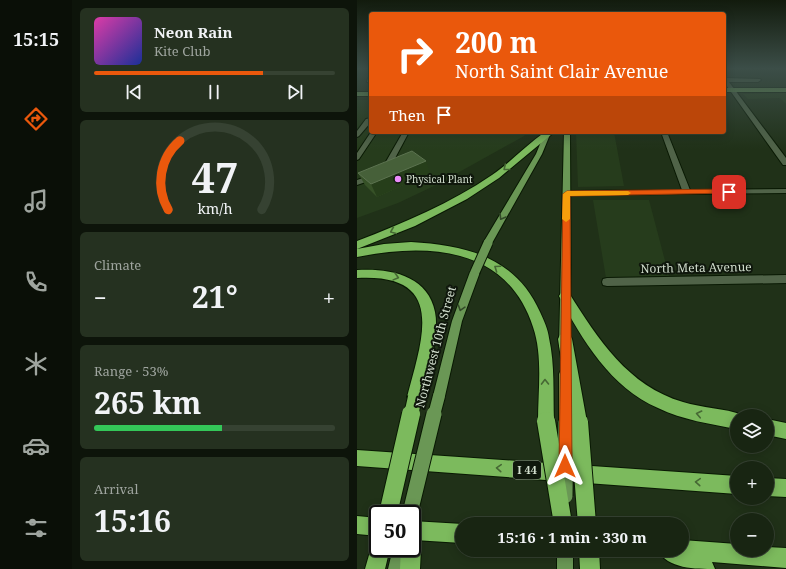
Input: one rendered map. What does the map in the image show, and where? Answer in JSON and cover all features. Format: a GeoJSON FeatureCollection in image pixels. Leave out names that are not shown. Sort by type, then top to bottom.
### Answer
{"type":"FeatureCollection","features":[{"type":"Feature","properties":{"kind":"highway"},"geometry":{"type":"LineString","coordinates":[[357,245],[389,233],[451,204],[497,176],[535,142],[547,134]]}},
{"type":"Feature","properties":{"kind":"highway"},"geometry":{"type":"LineString","coordinates":[[357,253],[392,246],[433,245],[469,254],[488,261],[510,278],[525,295],[534,310],[540,327],[543,345],[546,421],[563,517]]}},
{"type":"Feature","properties":{"kind":"highway"},"geometry":{"type":"LineString","coordinates":[[357,274],[375,273],[401,278],[412,284],[419,291],[429,312],[429,327],[415,397],[390,505]]}},
{"type":"Feature","properties":{"kind":"highway"},"geometry":{"type":"LineString","coordinates":[[565,296],[600,352],[616,372],[637,388],[659,401],[682,410],[730,420]]}},
{"type":"Feature","properties":{"kind":"highway"},"geometry":{"type":"LineString","coordinates":[[565,339],[572,422],[586,517]]}},
{"type":"Feature","properties":{"kind":"highway"},"geometry":{"type":"LineString","coordinates":[[774,428],[786,430]]}},
{"type":"Feature","properties":{"kind":"highway","name":"I 44"},"geometry":{"type":"LineString","coordinates":[[357,458],[730,485]]}},
{"type":"Feature","properties":{"kind":"highway"},"geometry":{"type":"LineString","coordinates":[[774,487],[786,488]]}},
{"type":"Feature","properties":{"kind":"highway"},"geometry":{"type":"LineString","coordinates":[[357,526],[369,527]]}},
{"type":"Feature","properties":{"kind":"highway"},"geometry":{"type":"LineString","coordinates":[[421,531],[455,533]]}},
{"type":"Feature","properties":{"kind":"highway"},"geometry":{"type":"LineString","coordinates":[[689,551],[786,558]]}},
{"type":"Feature","properties":{"kind":"highway"},"geometry":{"type":"LineString","coordinates":[[375,569],[378,557]]}},
{"type":"Feature","properties":{"kind":"highway"},"geometry":{"type":"LineString","coordinates":[[410,569],[411,557]]}},
{"type":"Feature","properties":{"kind":"highway"},"geometry":{"type":"LineString","coordinates":[[589,557],[590,569]]}},
{"type":"Feature","properties":{"kind":"highway"},"geometry":{"type":"LineString","coordinates":[[682,557],[705,569]]}},
{"type":"Feature","properties":{"kind":"main road","name":"Northwest 10th Street"},"geometry":{"type":"LineString","coordinates":[[413,505],[457,321],[475,272],[488,243],[539,154],[548,134]]}},
{"type":"Feature","properties":{"kind":"main road"},"geometry":{"type":"LineString","coordinates":[[565,339],[567,134]]}},
{"type":"Feature","properties":{"kind":"main road"},"geometry":{"type":"LineString","coordinates":[[565,517],[572,422]]}},
{"type":"Feature","properties":{"kind":"main road"},"geometry":{"type":"LineString","coordinates":[[396,569],[399,557]]}},
{"type":"Feature","properties":{"kind":"main road"},"geometry":{"type":"LineString","coordinates":[[565,557],[565,569]]}},
{"type":"Feature","properties":{"kind":"street"},"geometry":{"type":"LineString","coordinates":[[737,96],[786,163]]}},
{"type":"Feature","properties":{"kind":"street"},"geometry":{"type":"LineString","coordinates":[[357,135],[369,120]]}},
{"type":"Feature","properties":{"kind":"street"},"geometry":{"type":"LineString","coordinates":[[357,158],[373,134]]}},
{"type":"Feature","properties":{"kind":"street"},"geometry":{"type":"LineString","coordinates":[[357,183],[383,173],[405,134]]}},
{"type":"Feature","properties":{"kind":"street"},"geometry":{"type":"LineString","coordinates":[[665,134],[687,192]]}},
{"type":"Feature","properties":{"kind":"street"},"geometry":{"type":"LineString","coordinates":[[567,194],[786,191]]}},
{"type":"Feature","properties":{"kind":"street","name":"North Meta Avenue"},"geometry":{"type":"LineString","coordinates":[[607,282],[786,279]]}},
{"type":"Feature","properties":{"kind":"shaded area"},"geometry":{"type":"Polygon","coordinates":[[[745,96],[786,96],[786,104],[780,98],[748,99],[745,96]]]}},
{"type":"Feature","properties":{"kind":"shaded area"},"geometry":{"type":"Polygon","coordinates":[[[357,100],[369,100],[369,134],[526,134],[436,185],[398,203],[357,218],[357,100]]]}},
{"type":"Feature","properties":{"kind":"shaded area"},"geometry":{"type":"Polygon","coordinates":[[[576,134],[614,134],[624,186],[578,187],[576,134]]]}},
{"type":"Feature","properties":{"kind":"shaded area"},"geometry":{"type":"Polygon","coordinates":[[[593,200],[649,200],[669,276],[606,278],[593,200]]]}},
{"type":"Feature","properties":{"kind":"building"},"geometry":{"type":"Polygon","coordinates":[[[412,151],[426,161],[371,184],[358,173],[412,151]]]}},
{"type":"Feature","properties":{"kind":"slow traffic"},"geometry":{"type":"LineString","coordinates":[[566,219],[567,194],[628,193]]}},
{"type":"Feature","properties":{"kind":"place","name":"Physical Plant"},"geometry":{"type":"Point","coordinates":[398,179]}},
{"type":"Feature","properties":{"kind":"route"},"geometry":{"type":"LineString","coordinates":[[565,466],[565,296],[567,194],[729,192]]}}]}
